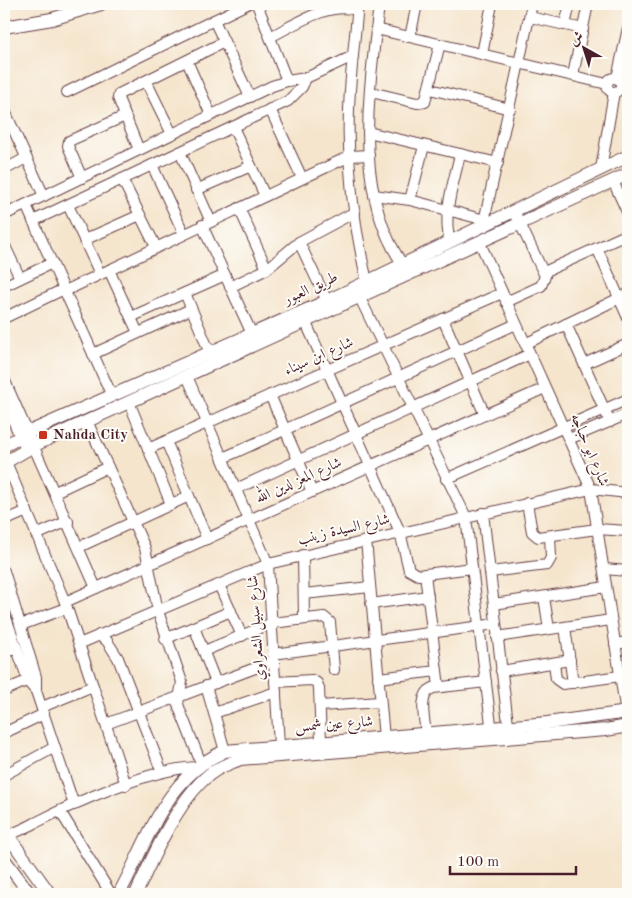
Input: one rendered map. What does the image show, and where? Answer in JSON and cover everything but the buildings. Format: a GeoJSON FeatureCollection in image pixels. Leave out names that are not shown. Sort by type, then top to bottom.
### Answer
{"type":"FeatureCollection","features":[{"type":"Feature","properties":{"kind":"street"},"geometry":{"type":"LineString","coordinates":[[4,27],[52,19],[101,4]]}},
{"type":"Feature","properties":{"kind":"street"},"geometry":{"type":"LineString","coordinates":[[67,92],[247,4]]}},
{"type":"Feature","properties":{"kind":"street"},"geometry":{"type":"LineString","coordinates":[[258,4],[286,80]]}},
{"type":"Feature","properties":{"kind":"street"},"geometry":{"type":"LineString","coordinates":[[378,4],[370,92],[369,156],[380,224],[403,265]]}},
{"type":"Feature","properties":{"kind":"street"},"geometry":{"type":"LineString","coordinates":[[410,37],[417,4]]}},
{"type":"Feature","properties":{"kind":"street"},"geometry":{"type":"LineString","coordinates":[[482,54],[489,4]]}},
{"type":"Feature","properties":{"kind":"street"},"geometry":{"type":"LineString","coordinates":[[374,195],[410,200],[484,223],[521,63],[532,4]]}},
{"type":"Feature","properties":{"kind":"street"},"geometry":{"type":"LineString","coordinates":[[565,25],[570,4]]}},
{"type":"Feature","properties":{"kind":"street"},"geometry":{"type":"LineString","coordinates":[[573,75],[588,4]]}},
{"type":"Feature","properties":{"kind":"street"},"geometry":{"type":"LineString","coordinates":[[270,37],[332,9],[358,7],[349,112],[350,156],[355,212],[367,281]]}},
{"type":"Feature","properties":{"kind":"street"},"geometry":{"type":"LineString","coordinates":[[530,17],[583,29]]}},
{"type":"Feature","properties":{"kind":"street"},"geometry":{"type":"LineString","coordinates":[[214,20],[250,97]]}},
{"type":"Feature","properties":{"kind":"street"},"geometry":{"type":"LineString","coordinates":[[601,169],[614,92],[609,90],[618,81],[628,28]]}},
{"type":"Feature","properties":{"kind":"street"},"geometry":{"type":"LineString","coordinates":[[376,29],[573,75],[618,81]]}},
{"type":"Feature","properties":{"kind":"street"},"geometry":{"type":"LineString","coordinates":[[139,150],[118,95],[224,42]]}},
{"type":"Feature","properties":{"kind":"street"},"geometry":{"type":"LineString","coordinates":[[370,92],[420,104],[427,100],[440,44]]}},
{"type":"Feature","properties":{"kind":"street"},"geometry":{"type":"LineString","coordinates":[[4,215],[286,80],[306,78],[353,56]]}},
{"type":"Feature","properties":{"kind":"street"},"geometry":{"type":"LineString","coordinates":[[187,60],[211,115]]}},
{"type":"Feature","properties":{"kind":"street"},"geometry":{"type":"LineString","coordinates":[[33,221],[270,109],[295,95],[306,78]]}},
{"type":"Feature","properties":{"kind":"street"},"geometry":{"type":"LineString","coordinates":[[146,81],[172,134]]}},
{"type":"Feature","properties":{"kind":"street"},"geometry":{"type":"LineString","coordinates":[[430,89],[510,109]]}},
{"type":"Feature","properties":{"kind":"street"},"geometry":{"type":"LineString","coordinates":[[4,109],[44,196]]}},
{"type":"Feature","properties":{"kind":"street"},"geometry":{"type":"LineString","coordinates":[[270,109],[302,178]]}},
{"type":"Feature","properties":{"kind":"street"},"geometry":{"type":"LineString","coordinates":[[82,178],[68,146],[69,142],[125,116]]}},
{"type":"Feature","properties":{"kind":"street"},"geometry":{"type":"LineString","coordinates":[[232,127],[265,196]]}},
{"type":"Feature","properties":{"kind":"street"},"geometry":{"type":"LineString","coordinates":[[368,132],[498,164]]}},
{"type":"Feature","properties":{"kind":"street"},"geometry":{"type":"LineString","coordinates":[[410,200],[424,146]]}},
{"type":"Feature","properties":{"kind":"street"},"geometry":{"type":"LineString","coordinates":[[180,152],[196,190],[206,224],[225,275],[252,334]]}},
{"type":"Feature","properties":{"kind":"street"},"geometry":{"type":"LineString","coordinates":[[450,242],[447,227],[447,211],[460,154]]}},
{"type":"Feature","properties":{"kind":"street"},"geometry":{"type":"LineString","coordinates":[[5,315],[104,272],[350,156],[369,156]]}},
{"type":"Feature","properties":{"kind":"street","name":"طريق العبور"},"geometry":{"type":"LineString","coordinates":[[4,446],[24,435],[327,301],[450,242],[484,223],[514,211],[628,156]]}},
{"type":"Feature","properties":{"kind":"street"},"geometry":{"type":"LineString","coordinates":[[4,170],[26,158]]}},
{"type":"Feature","properties":{"kind":"street"},"geometry":{"type":"LineString","coordinates":[[152,165],[184,234]]}},
{"type":"Feature","properties":{"kind":"street"},"geometry":{"type":"LineString","coordinates":[[196,190],[251,166]]}},
{"type":"Feature","properties":{"kind":"street","name":"طريق العبور"},"geometry":{"type":"LineString","coordinates":[[5,462],[87,421],[306,323],[628,174]]}},
{"type":"Feature","properties":{"kind":"street"},"geometry":{"type":"LineString","coordinates":[[122,179],[156,248]]}},
{"type":"Feature","properties":{"kind":"street"},"geometry":{"type":"LineString","coordinates":[[613,181],[628,214]]}},
{"type":"Feature","properties":{"kind":"street"},"geometry":{"type":"LineString","coordinates":[[26,205],[112,396]]}},
{"type":"Feature","properties":{"kind":"street"},"geometry":{"type":"LineString","coordinates":[[68,205],[84,240],[138,333]]}},
{"type":"Feature","properties":{"kind":"street"},"geometry":{"type":"LineString","coordinates":[[238,208],[267,270]]}},
{"type":"Feature","properties":{"kind":"street"},"geometry":{"type":"LineString","coordinates":[[514,211],[544,272],[628,234]]}},
{"type":"Feature","properties":{"kind":"street"},"geometry":{"type":"LineString","coordinates":[[230,287],[267,270],[299,242],[355,212]]}},
{"type":"Feature","properties":{"kind":"street"},"geometry":{"type":"LineString","coordinates":[[84,240],[140,216]]}},
{"type":"Feature","properties":{"kind":"street"},"geometry":{"type":"LineString","coordinates":[[299,242],[327,301]]}},
{"type":"Feature","properties":{"kind":"street","name":"شارع ابو حباجه"},"geometry":{"type":"LineString","coordinates":[[480,243],[591,489],[627,712]]}},
{"type":"Feature","properties":{"kind":"street"},"geometry":{"type":"LineString","coordinates":[[4,244],[6,256],[20,278]]}},
{"type":"Feature","properties":{"kind":"street"},"geometry":{"type":"LineString","coordinates":[[597,248],[624,296],[628,318]]}},
{"type":"Feature","properties":{"kind":"street"},"geometry":{"type":"LineString","coordinates":[[4,286],[52,263]]}},
{"type":"Feature","properties":{"kind":"street","name":"شارع ابن سيناء"},"geometry":{"type":"LineString","coordinates":[[148,449],[443,319],[541,286],[545,276],[544,272]]}},
{"type":"Feature","properties":{"kind":"street"},"geometry":{"type":"LineString","coordinates":[[130,317],[225,275]]}},
{"type":"Feature","properties":{"kind":"street"},"geometry":{"type":"LineString","coordinates":[[185,293],[210,353]]}},
{"type":"Feature","properties":{"kind":"street"},"geometry":{"type":"LineString","coordinates":[[525,344],[624,296]]}},
{"type":"Feature","properties":{"kind":"street"},"geometry":{"type":"LineString","coordinates":[[360,298],[466,517],[492,734]]}},
{"type":"Feature","properties":{"kind":"street"},"geometry":{"type":"LineString","coordinates":[[93,354],[192,309]]}},
{"type":"Feature","properties":{"kind":"street"},"geometry":{"type":"LineString","coordinates":[[443,319],[485,415]]}},
{"type":"Feature","properties":{"kind":"street"},"geometry":{"type":"LineString","coordinates":[[306,323],[400,532],[409,570],[415,574],[425,574],[472,568]]}},
{"type":"Feature","properties":{"kind":"street"},"geometry":{"type":"LineString","coordinates":[[222,458],[516,324]]}},
{"type":"Feature","properties":{"kind":"street"},"geometry":{"type":"LineString","coordinates":[[566,324],[610,422]]}},
{"type":"Feature","properties":{"kind":"street"},"geometry":{"type":"LineString","coordinates":[[584,364],[628,344]]}},
{"type":"Feature","properties":{"kind":"street"},"geometry":{"type":"LineString","coordinates":[[236,489],[530,354]]}},
{"type":"Feature","properties":{"kind":"street","name":"شارع سبيل الشعراوي"},"geometry":{"type":"LineString","coordinates":[[187,376],[268,564],[278,744]]}},
{"type":"Feature","properties":{"kind":"street"},"geometry":{"type":"LineString","coordinates":[[4,380],[24,435],[55,492],[96,588]]}},
{"type":"Feature","properties":{"kind":"street","name":"شارع المعز لدين الله"},"geometry":{"type":"LineString","coordinates":[[21,626],[66,605],[96,588],[546,388]]}},
{"type":"Feature","properties":{"kind":"street"},"geometry":{"type":"LineString","coordinates":[[270,395],[312,492]]}},
{"type":"Feature","properties":{"kind":"street"},"geometry":{"type":"LineString","coordinates":[[446,478],[628,399]]}},
{"type":"Feature","properties":{"kind":"street"},"geometry":{"type":"LineString","coordinates":[[4,400],[24,435]]}},
{"type":"Feature","properties":{"kind":"street"},"geometry":{"type":"LineString","coordinates":[[129,402],[171,504]]}},
{"type":"Feature","properties":{"kind":"street"},"geometry":{"type":"LineString","coordinates":[[569,439],[628,414]]}},
{"type":"Feature","properties":{"kind":"street"},"geometry":{"type":"LineString","coordinates":[[50,894],[5,835],[74,805],[162,772],[199,765],[180,710],[179,698],[183,687],[182,682],[158,611],[149,565],[133,522],[87,421]]}},
{"type":"Feature","properties":{"kind":"street"},"geometry":{"type":"LineString","coordinates":[[166,441],[207,539]]}},
{"type":"Feature","properties":{"kind":"street"},"geometry":{"type":"LineString","coordinates":[[5,462],[66,605],[126,785]]}},
{"type":"Feature","properties":{"kind":"street"},"geometry":{"type":"LineString","coordinates":[[55,492],[108,467]]}},
{"type":"Feature","properties":{"kind":"street","name":"شارع السيدة زينب"},"geometry":{"type":"LineString","coordinates":[[79,644],[268,564],[303,554],[591,489],[628,492]]}},
{"type":"Feature","properties":{"kind":"street"},"geometry":{"type":"LineString","coordinates":[[79,547],[189,496]]}},
{"type":"Feature","properties":{"kind":"street"},"geometry":{"type":"LineString","coordinates":[[527,503],[534,534],[538,537],[598,529],[628,531]]}},
{"type":"Feature","properties":{"kind":"street"},"geometry":{"type":"LineString","coordinates":[[4,521],[26,511]]}},
{"type":"Feature","properties":{"kind":"street"},"geometry":{"type":"LineString","coordinates":[[483,513],[509,732]]}},
{"type":"Feature","properties":{"kind":"street"},"geometry":{"type":"LineString","coordinates":[[36,534],[68,521]]}},
{"type":"Feature","properties":{"kind":"street"},"geometry":{"type":"LineString","coordinates":[[490,572],[547,565],[551,558],[550,536]]}},
{"type":"Feature","properties":{"kind":"street"},"geometry":{"type":"LineString","coordinates":[[366,540],[384,738]]}},
{"type":"Feature","properties":{"kind":"street"},"geometry":{"type":"LineString","coordinates":[[303,554],[304,619]]}},
{"type":"Feature","properties":{"kind":"street"},"geometry":{"type":"LineString","coordinates":[[604,569],[628,571]]}},
{"type":"Feature","properties":{"kind":"street"},"geometry":{"type":"LineString","coordinates":[[4,571],[21,626],[32,678],[74,805]]}},
{"type":"Feature","properties":{"kind":"street"},"geometry":{"type":"LineString","coordinates":[[425,574],[439,687]]}},
{"type":"Feature","properties":{"kind":"street"},"geometry":{"type":"LineString","coordinates":[[219,585],[242,636]]}},
{"type":"Feature","properties":{"kind":"street"},"geometry":{"type":"LineString","coordinates":[[304,594],[370,587]]}},
{"type":"Feature","properties":{"kind":"street"},"geometry":{"type":"LineString","coordinates":[[494,604],[606,587]]}},
{"type":"Feature","properties":{"kind":"street"},"geometry":{"type":"LineString","coordinates":[[371,604],[428,596]]}},
{"type":"Feature","properties":{"kind":"street"},"geometry":{"type":"LineString","coordinates":[[544,597],[549,629]]}},
{"type":"Feature","properties":{"kind":"street"},"geometry":{"type":"LineString","coordinates":[[166,639],[231,611]]}},
{"type":"Feature","properties":{"kind":"street"},"geometry":{"type":"LineString","coordinates":[[4,612],[16,648],[32,678]]}},
{"type":"Feature","properties":{"kind":"street"},"geometry":{"type":"LineString","coordinates":[[204,651],[272,624],[322,617],[329,620],[334,670]]}},
{"type":"Feature","properties":{"kind":"street"},"geometry":{"type":"LineString","coordinates":[[497,637],[612,620]]}},
{"type":"Feature","properties":{"kind":"street"},"geometry":{"type":"LineString","coordinates":[[106,724],[179,698],[274,658],[332,646],[496,624]]}},
{"type":"Feature","properties":{"kind":"street"},"geometry":{"type":"LineString","coordinates":[[194,627],[216,683]]}},
{"type":"Feature","properties":{"kind":"street"},"geometry":{"type":"LineString","coordinates":[[565,627],[573,683]]}},
{"type":"Feature","properties":{"kind":"street"},"geometry":{"type":"LineString","coordinates":[[99,636],[114,649],[162,772]]}},
{"type":"Feature","properties":{"kind":"street"},"geometry":{"type":"LineString","coordinates":[[615,644],[628,642]]}},
{"type":"Feature","properties":{"kind":"street"},"geometry":{"type":"LineString","coordinates":[[4,653],[16,648]]}},
{"type":"Feature","properties":{"kind":"street"},"geometry":{"type":"LineString","coordinates":[[502,671],[570,660]]}},
{"type":"Feature","properties":{"kind":"street"},"geometry":{"type":"LineString","coordinates":[[554,663],[559,682],[573,683],[620,676]]}},
{"type":"Feature","properties":{"kind":"street"},"geometry":{"type":"LineString","coordinates":[[378,678],[437,671]]}},
{"type":"Feature","properties":{"kind":"street"},"geometry":{"type":"LineString","coordinates":[[4,691],[32,678]]}},
{"type":"Feature","properties":{"kind":"street"},"geometry":{"type":"LineString","coordinates":[[214,713],[275,687],[315,681],[319,688],[322,742]]}},
{"type":"Feature","properties":{"kind":"street"},"geometry":{"type":"LineString","coordinates":[[426,734],[424,695],[429,689],[486,682]]}},
{"type":"Feature","properties":{"kind":"street"},"geometry":{"type":"LineString","coordinates":[[4,733],[93,686]]}},
{"type":"Feature","properties":{"kind":"street"},"geometry":{"type":"LineString","coordinates":[[206,686],[225,751]]}},
{"type":"Feature","properties":{"kind":"street"},"geometry":{"type":"LineString","coordinates":[[320,706],[380,702]]}},
{"type":"Feature","properties":{"kind":"street","name":"شارع عين شمس"},"geometry":{"type":"LineString","coordinates":[[136,894],[178,813],[194,789],[215,770],[240,759],[509,732],[627,712]]}},
{"type":"Feature","properties":{"kind":"street","name":"شارع عين شمس"},"geometry":{"type":"LineString","coordinates":[[509,732],[628,726]]}},
{"type":"Feature","properties":{"kind":"street","name":"شارع عين شمس"},"geometry":{"type":"LineString","coordinates":[[119,894],[168,800],[199,765],[225,751],[278,744],[426,734],[492,734]]}},
{"type":"Feature","properties":{"kind":"street"},"geometry":{"type":"LineString","coordinates":[[4,775],[55,747]]}},
{"type":"Feature","properties":{"kind":"street"},"geometry":{"type":"LineString","coordinates":[[60,811],[112,894]]}},
{"type":"Feature","properties":{"kind":"street"},"geometry":{"type":"LineString","coordinates":[[4,859],[30,894]]}},
{"type":"Feature","properties":{"kind":"place","name":"Nahda City"},"geometry":{"type":"Point","coordinates":[43,435]}}]}
